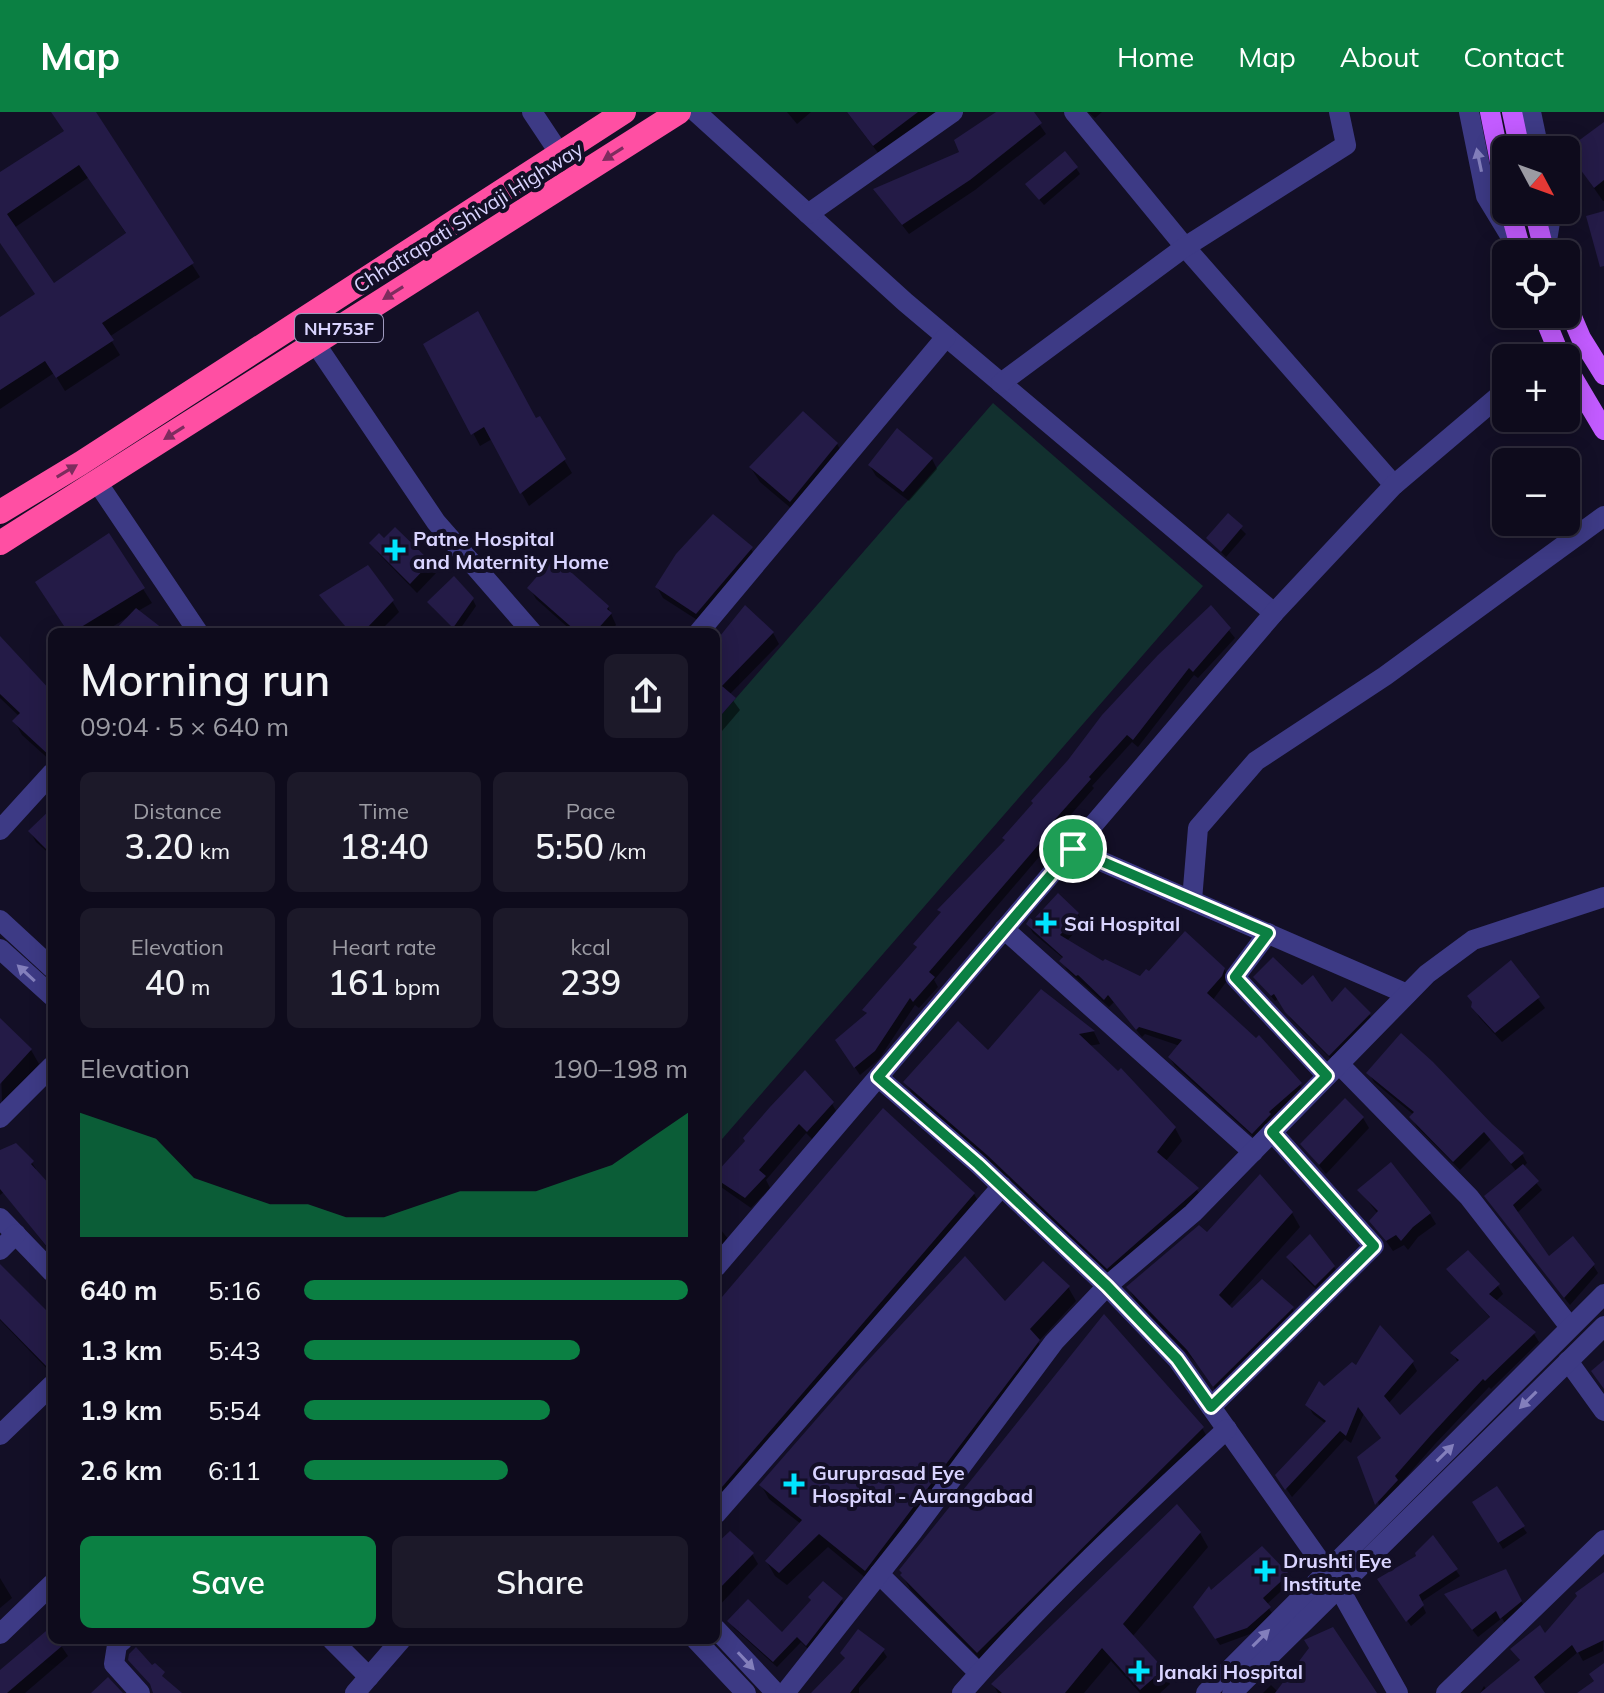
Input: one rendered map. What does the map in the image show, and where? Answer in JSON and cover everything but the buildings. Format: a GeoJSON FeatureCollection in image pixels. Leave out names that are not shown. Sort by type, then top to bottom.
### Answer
{"type":"FeatureCollection","features":[{"type":"Feature","properties":{"kind":"highway","name":"Chhatrapati Shivaji Highway"},"geometry":{"type":"LineString","coordinates":[[0,512],[81,463],[624,112]]}},
{"type":"Feature","properties":{"kind":"highway","name":"Chhatrapati Shivaji Highway"},"geometry":{"type":"LineString","coordinates":[[0,543],[679,112]]}},
{"type":"Feature","properties":{"kind":"main road"},"geometry":{"type":"LineString","coordinates":[[1490,112],[1495,136]]}},
{"type":"Feature","properties":{"kind":"main road"},"geometry":{"type":"LineString","coordinates":[[1512,112],[1517,136]]}},
{"type":"Feature","properties":{"kind":"main road"},"geometry":{"type":"LineString","coordinates":[[1577,328],[1604,375]]}},
{"type":"Feature","properties":{"kind":"main road"},"geometry":{"type":"LineString","coordinates":[[1580,394],[1604,430]]}},
{"type":"Feature","properties":{"kind":"street"},"geometry":{"type":"LineString","coordinates":[[532,112],[560,154]]}},
{"type":"Feature","properties":{"kind":"street"},"geometry":{"type":"LineString","coordinates":[[696,112],[946,337],[1274,613]]}},
{"type":"Feature","properties":{"kind":"street"},"geometry":{"type":"LineString","coordinates":[[808,214],[953,112]]}},
{"type":"Feature","properties":{"kind":"street"},"geometry":{"type":"LineString","coordinates":[[1074,112],[1185,247],[1394,485]]}},
{"type":"Feature","properties":{"kind":"street"},"geometry":{"type":"LineString","coordinates":[[1001,383],[1185,247],[1346,145],[1339,112]]}},
{"type":"Feature","properties":{"kind":"street"},"geometry":{"type":"LineString","coordinates":[[1469,112],[1486,196],[1513,240]]}},
{"type":"Feature","properties":{"kind":"street"},"geometry":{"type":"LineString","coordinates":[[1531,112],[1536,136]]}},
{"type":"Feature","properties":{"kind":"street"},"geometry":{"type":"LineString","coordinates":[[702,628],[946,337]]}},
{"type":"Feature","properties":{"kind":"street"},"geometry":{"type":"LineString","coordinates":[[315,343],[436,522],[529,628]]}},
{"type":"Feature","properties":{"kind":"street"},"geometry":{"type":"LineString","coordinates":[[720,1262],[1274,613],[1394,485],[1492,402]]}},
{"type":"Feature","properties":{"kind":"street"},"geometry":{"type":"LineString","coordinates":[[1479,414],[1492,410]]}},
{"type":"Feature","properties":{"kind":"street"},"geometry":{"type":"LineString","coordinates":[[97,482],[189,628]]}},
{"type":"Feature","properties":{"kind":"street"},"geometry":{"type":"LineString","coordinates":[[1192,900],[1198,828],[1256,761],[1385,676],[1604,516]]}},
{"type":"Feature","properties":{"kind":"street"},"geometry":{"type":"LineString","coordinates":[[0,830],[48,777]]}},
{"type":"Feature","properties":{"kind":"street"},"geometry":{"type":"LineString","coordinates":[[1073,849],[1407,994]]}},
{"type":"Feature","properties":{"kind":"street"},"geometry":{"type":"LineString","coordinates":[[785,1693],[1054,1342],[1107,1286],[1193,1213],[1427,974],[1473,940],[1604,897]]}},
{"type":"Feature","properties":{"kind":"street"},"geometry":{"type":"LineString","coordinates":[[0,920],[48,964]]}},
{"type":"Feature","properties":{"kind":"street"},"geometry":{"type":"LineString","coordinates":[[1004,929],[1253,1152]]}},
{"type":"Feature","properties":{"kind":"street"},"geometry":{"type":"LineString","coordinates":[[1268,933],[1235,977],[1469,1197],[1570,1327]]}},
{"type":"Feature","properties":{"kind":"street"},"geometry":{"type":"LineString","coordinates":[[0,949],[48,992]]}},
{"type":"Feature","properties":{"kind":"street"},"geometry":{"type":"LineString","coordinates":[[0,1118],[48,1070]]}},
{"type":"Feature","properties":{"kind":"street"},"geometry":{"type":"LineString","coordinates":[[878,1077],[1002,1186],[1107,1286],[1177,1359],[1333,1580],[1398,1693]]}},
{"type":"Feature","properties":{"kind":"street"},"geometry":{"type":"LineString","coordinates":[[1211,1407],[1374,1246],[1272,1132]]}},
{"type":"Feature","properties":{"kind":"street"},"geometry":{"type":"LineString","coordinates":[[720,1509],[1002,1186]]}},
{"type":"Feature","properties":{"kind":"street"},"geometry":{"type":"LineString","coordinates":[[0,1218],[48,1268]]}},
{"type":"Feature","properties":{"kind":"street"},"geometry":{"type":"LineString","coordinates":[[0,1250],[16,1234]]}},
{"type":"Feature","properties":{"kind":"street"},"geometry":{"type":"LineString","coordinates":[[1232,1693],[1333,1580],[1604,1294]]}},
{"type":"Feature","properties":{"kind":"street"},"geometry":{"type":"LineString","coordinates":[[1206,1693],[1333,1580],[1604,1326]]}},
{"type":"Feature","properties":{"kind":"street"},"geometry":{"type":"LineString","coordinates":[[1568,1361],[1604,1411]]}},
{"type":"Feature","properties":{"kind":"street"},"geometry":{"type":"LineString","coordinates":[[0,1435],[48,1389]]}},
{"type":"Feature","properties":{"kind":"street"},"geometry":{"type":"LineString","coordinates":[[962,1693],[1095,1552],[1227,1429]]}},
{"type":"Feature","properties":{"kind":"street"},"geometry":{"type":"LineString","coordinates":[[1446,1693],[1604,1540]]}},
{"type":"Feature","properties":{"kind":"street"},"geometry":{"type":"LineString","coordinates":[[879,1574],[979,1673]]}},
{"type":"Feature","properties":{"kind":"street"},"geometry":{"type":"LineString","coordinates":[[0,1634],[48,1588]]}},
{"type":"Feature","properties":{"kind":"street"},"geometry":{"type":"LineString","coordinates":[[720,1633],[776,1693]]}},
{"type":"Feature","properties":{"kind":"street"},"geometry":{"type":"LineString","coordinates":[[118,1644],[114,1664],[140,1693]]}},
{"type":"Feature","properties":{"kind":"street"},"geometry":{"type":"LineString","coordinates":[[334,1644],[359,1688],[398,1644]]}},
{"type":"Feature","properties":{"kind":"street"},"geometry":{"type":"LineString","coordinates":[[700,1644],[746,1693]]}},
{"type":"Feature","properties":{"kind":"green space"},"geometry":{"type":"Polygon","coordinates":[[[993,403],[1203,586],[720,1141],[720,716],[993,403]]]}},
{"type":"Feature","properties":{"kind":"place","name":"Patne Hospital and Maternity Home"},"geometry":{"type":"Point","coordinates":[395,550]}},
{"type":"Feature","properties":{"kind":"place","name":"Sai Hospital"},"geometry":{"type":"Point","coordinates":[1046,923]}},
{"type":"Feature","properties":{"kind":"place","name":"Guruprasad Eye Hospital - Aurangabad"},"geometry":{"type":"Point","coordinates":[794,1484]}},
{"type":"Feature","properties":{"kind":"place","name":"Drushti Eye Institute"},"geometry":{"type":"Point","coordinates":[1265,1571]}},
{"type":"Feature","properties":{"kind":"place","name":"Janaki Hospital"},"geometry":{"type":"Point","coordinates":[1139,1671]}},
{"type":"Feature","properties":{"kind":"route"},"geometry":{"type":"LineString","coordinates":[[1073,849],[1268,933],[1235,977],[1327,1076],[1272,1132],[1374,1246],[1211,1407],[1177,1359],[1107,1286],[978,1164],[878,1077],[1073,849]]}}]}
